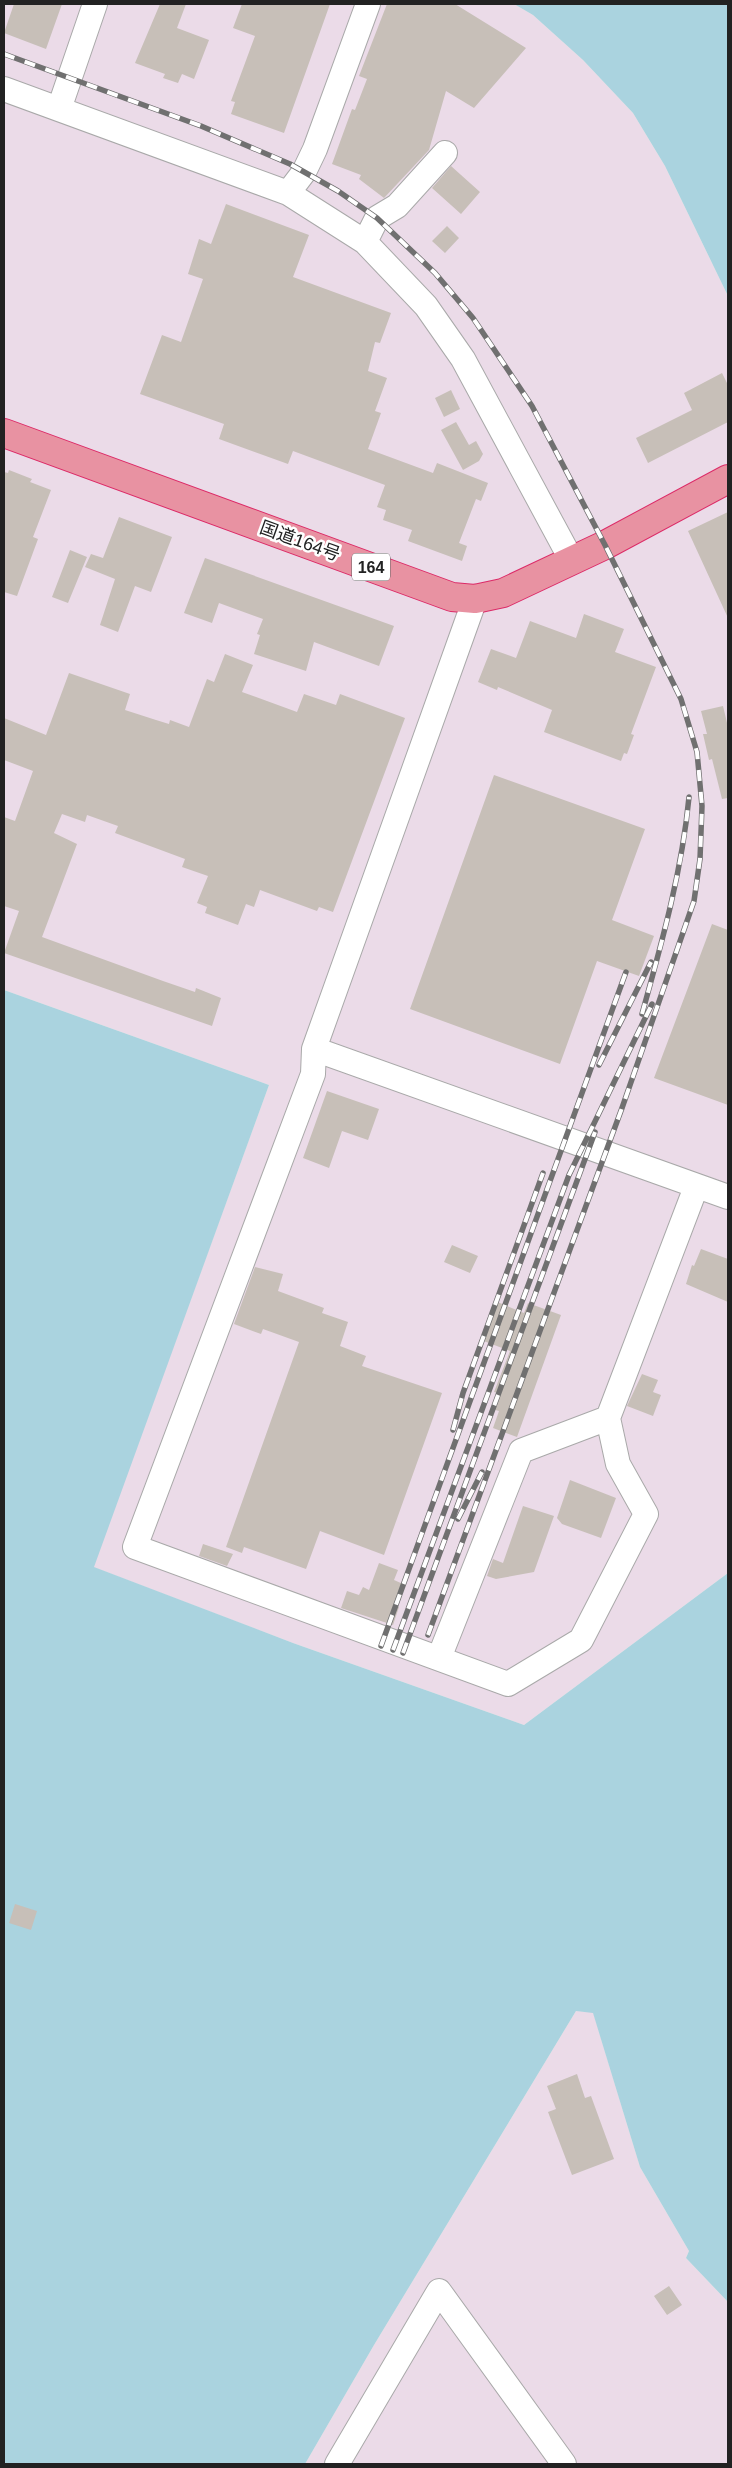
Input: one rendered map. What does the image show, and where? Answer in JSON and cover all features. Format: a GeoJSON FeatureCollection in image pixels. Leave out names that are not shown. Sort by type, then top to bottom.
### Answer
{"type":"FeatureCollection","features":[{"type":"Feature","properties":{"kind":"highway","name":"国道164号"},"geometry":{"type":"LineString","coordinates":[[4,433],[452,597],[475,599],[503,593],[572,561],[728,479]]}},
{"type":"Feature","properties":{"kind":"street"},"geometry":{"type":"LineString","coordinates":[[58,109],[95,4]]}},
{"type":"Feature","properties":{"kind":"street"},"geometry":{"type":"LineString","coordinates":[[288,193],[304,172],[316,149],[368,4]]}},
{"type":"Feature","properties":{"kind":"street"},"geometry":{"type":"LineString","coordinates":[[4,89],[288,193],[365,242],[426,306],[464,359],[572,561]]}},
{"type":"Feature","properties":{"kind":"street"},"geometry":{"type":"LineString","coordinates":[[365,242],[377,218],[397,206],[445,153]]}},
{"type":"Feature","properties":{"kind":"street"},"geometry":{"type":"LineString","coordinates":[[475,599],[314,1049],[313,1074],[136,1546],[508,1684],[581,1640],[646,1514],[618,1464],[608,1418],[696,1187]]}},
{"type":"Feature","properties":{"kind":"street"},"geometry":{"type":"LineString","coordinates":[[314,1049],[728,1198]]}},
{"type":"Feature","properties":{"kind":"street"},"geometry":{"type":"LineString","coordinates":[[439,1658],[521,1451],[608,1418]]}},
{"type":"Feature","properties":{"kind":"street"},"geometry":{"type":"LineString","coordinates":[[338,2464],[439,2291],[564,2464]]}},
{"type":"Feature","properties":{"kind":"shaded area"},"geometry":{"type":"Polygon","coordinates":[[[4,4],[514,4],[533,15],[583,60],[633,113],[665,166],[728,296],[728,1573],[524,1725],[293,1643],[93,1567],[269,1085],[4,990],[4,4]]]}},
{"type":"Feature","properties":{"kind":"shaded area"},"geometry":{"type":"Polygon","coordinates":[[[576,2011],[593,2012],[640,2167],[689,2251],[686,2258],[728,2302],[728,2464],[305,2464],[374,2345],[576,2011]]]}},
{"type":"Feature","properties":{"kind":"water"},"geometry":{"type":"Polygon","coordinates":[[[514,4],[728,4],[728,296],[665,166],[633,113],[583,60],[533,15],[514,4]]]}},
{"type":"Feature","properties":{"kind":"water"},"geometry":{"type":"Polygon","coordinates":[[[4,990],[269,1085],[94,1567],[293,1643],[524,1725],[728,1573],[728,2302],[686,2258],[689,2251],[640,2167],[593,2013],[576,2011],[374,2345],[305,2464],[4,2464],[4,990]]]}},
{"type":"Feature","properties":{"kind":"building"},"geometry":{"type":"Polygon","coordinates":[[[14,4],[62,4],[46,49],[4,33],[14,4]]]}},
{"type":"Feature","properties":{"kind":"building"},"geometry":{"type":"Polygon","coordinates":[[[160,4],[186,4],[177,28],[209,40],[194,79],[182,74],[178,83],[163,78],[165,74],[135,63],[160,4]]]}},
{"type":"Feature","properties":{"kind":"building"},"geometry":{"type":"Polygon","coordinates":[[[242,4],[330,4],[284,133],[231,114],[235,102],[231,101],[255,36],[233,28],[242,4]]]}},
{"type":"Feature","properties":{"kind":"building"},"geometry":{"type":"Polygon","coordinates":[[[387,4],[455,4],[526,48],[474,108],[446,91],[429,150],[384,198],[359,179],[361,175],[332,164],[352,109],[355,110],[367,79],[359,76],[387,4]]]}},
{"type":"Feature","properties":{"kind":"building"},"geometry":{"type":"Polygon","coordinates":[[[451,166],[480,192],[461,214],[432,188],[451,166]]]}},
{"type":"Feature","properties":{"kind":"building"},"geometry":{"type":"Polygon","coordinates":[[[226,204],[309,235],[293,277],[391,313],[380,343],[375,342],[368,371],[387,378],[375,411],[381,413],[368,449],[433,473],[437,463],[488,483],[481,501],[476,499],[459,543],[467,546],[462,561],[408,541],[412,530],[383,520],[386,510],[377,507],[385,485],[293,451],[288,464],[219,439],[224,424],[140,394],[162,335],[181,342],[203,279],[188,274],[199,239],[211,244],[226,204]]]}},
{"type":"Feature","properties":{"kind":"building"},"geometry":{"type":"Polygon","coordinates":[[[447,226],[459,238],[445,253],[432,241],[447,226]]]}},
{"type":"Feature","properties":{"kind":"building"},"geometry":{"type":"Polygon","coordinates":[[[722,373],[728,385],[728,422],[648,463],[636,438],[692,410],[684,393],[722,373]]]}},
{"type":"Feature","properties":{"kind":"building"},"geometry":{"type":"Polygon","coordinates":[[[451,390],[460,409],[444,417],[435,398],[451,390]]]}},
{"type":"Feature","properties":{"kind":"building"},"geometry":{"type":"Polygon","coordinates":[[[456,422],[469,445],[476,441],[483,454],[479,461],[463,470],[441,430],[456,422]]]}},
{"type":"Feature","properties":{"kind":"building"},"geometry":{"type":"Polygon","coordinates":[[[9,470],[32,479],[30,482],[51,490],[33,537],[38,539],[17,596],[4,592],[4,472],[8,473],[9,470]]]}},
{"type":"Feature","properties":{"kind":"building"},"geometry":{"type":"Polygon","coordinates":[[[728,512],[728,618],[688,531],[728,512]]]}},
{"type":"Feature","properties":{"kind":"building"},"geometry":{"type":"Polygon","coordinates":[[[119,517],[172,537],[151,592],[135,586],[118,632],[100,625],[115,579],[85,567],[91,554],[103,558],[119,517]]]}},
{"type":"Feature","properties":{"kind":"building"},"geometry":{"type":"Polygon","coordinates":[[[70,550],[87,557],[68,603],[52,597],[70,550]]]}},
{"type":"Feature","properties":{"kind":"building"},"geometry":{"type":"Polygon","coordinates":[[[205,558],[394,626],[379,666],[314,642],[306,671],[254,654],[260,635],[257,634],[263,619],[219,603],[212,623],[184,613],[205,558]]]}},
{"type":"Feature","properties":{"kind":"building"},"geometry":{"type":"Polygon","coordinates":[[[584,614],[624,629],[615,652],[656,667],[631,734],[634,735],[627,754],[624,753],[621,761],[544,732],[552,710],[498,687],[497,690],[478,682],[491,649],[516,658],[530,621],[576,638],[584,614]]]}},
{"type":"Feature","properties":{"kind":"building"},"geometry":{"type":"Polygon","coordinates":[[[225,654],[253,665],[242,692],[297,712],[304,694],[336,705],[340,694],[405,718],[333,912],[319,907],[317,911],[260,890],[254,907],[246,904],[238,925],[205,913],[207,907],[197,903],[208,876],[182,867],[185,859],[115,833],[118,826],[87,815],[85,822],[62,814],[54,833],[77,844],[42,937],[195,992],[196,988],[221,998],[212,1026],[4,953],[19,911],[4,906],[4,817],[15,821],[33,771],[4,760],[4,718],[46,735],[69,673],[130,694],[125,710],[169,724],[170,720],[189,727],[207,679],[214,682],[225,654]]]}},
{"type":"Feature","properties":{"kind":"building"},"geometry":{"type":"Polygon","coordinates":[[[723,706],[728,727],[728,798],[722,799],[712,759],[709,760],[703,734],[707,734],[701,711],[723,706]]]}},
{"type":"Feature","properties":{"kind":"building"},"geometry":{"type":"Polygon","coordinates":[[[494,775],[645,829],[612,920],[654,936],[639,976],[597,961],[560,1064],[410,1009],[494,775]]]}},
{"type":"Feature","properties":{"kind":"building"},"geometry":{"type":"Polygon","coordinates":[[[712,924],[728,930],[728,1105],[654,1078],[712,924]]]}},
{"type":"Feature","properties":{"kind":"building"},"geometry":{"type":"Polygon","coordinates":[[[327,1091],[379,1109],[368,1140],[342,1131],[329,1168],[303,1158],[327,1091]]]}},
{"type":"Feature","properties":{"kind":"building"},"geometry":{"type":"Polygon","coordinates":[[[452,1245],[478,1256],[470,1273],[444,1262],[452,1245]]]}},
{"type":"Feature","properties":{"kind":"building"},"geometry":{"type":"Polygon","coordinates":[[[701,1249],[728,1259],[728,1302],[686,1284],[692,1265],[694,1266],[701,1249]]]}},
{"type":"Feature","properties":{"kind":"building"},"geometry":{"type":"Polygon","coordinates":[[[255,1267],[283,1274],[278,1291],[324,1308],[322,1313],[348,1322],[340,1346],[366,1356],[362,1366],[442,1393],[384,1555],[320,1531],[306,1569],[244,1547],[242,1553],[226,1547],[299,1342],[263,1329],[261,1334],[234,1324],[255,1267]]]}},
{"type":"Feature","properties":{"kind":"building"},"geometry":{"type":"Polygon","coordinates":[[[495,1301],[524,1313],[528,1303],[561,1315],[517,1437],[493,1428],[499,1411],[492,1409],[497,1393],[494,1392],[510,1351],[481,1340],[495,1301]]]}},
{"type":"Feature","properties":{"kind":"building"},"geometry":{"type":"Polygon","coordinates":[[[642,1374],[658,1380],[653,1392],[661,1395],[653,1416],[627,1406],[642,1374]]]}},
{"type":"Feature","properties":{"kind":"building"},"geometry":{"type":"Polygon","coordinates":[[[570,1480],[616,1498],[601,1538],[562,1524],[557,1518],[570,1480]]]}},
{"type":"Feature","properties":{"kind":"building"},"geometry":{"type":"Polygon","coordinates":[[[523,1506],[554,1516],[534,1572],[496,1579],[487,1576],[493,1559],[503,1563],[523,1506]]]}},
{"type":"Feature","properties":{"kind":"building"},"geometry":{"type":"Polygon","coordinates":[[[203,1544],[233,1554],[227,1566],[199,1556],[203,1544]]]}},
{"type":"Feature","properties":{"kind":"building"},"geometry":{"type":"Polygon","coordinates":[[[379,1563],[398,1570],[394,1580],[403,1584],[395,1605],[399,1607],[393,1625],[341,1608],[347,1591],[359,1595],[363,1587],[369,1590],[379,1563]]]}},
{"type":"Feature","properties":{"kind":"building"},"geometry":{"type":"Polygon","coordinates":[[[15,1904],[37,1911],[31,1930],[9,1923],[15,1904]]]}},
{"type":"Feature","properties":{"kind":"building"},"geometry":{"type":"Polygon","coordinates":[[[577,2074],[585,2098],[591,2096],[614,2159],[572,2175],[548,2112],[556,2109],[547,2086],[577,2074]]]}},
{"type":"Feature","properties":{"kind":"building"},"geometry":{"type":"Polygon","coordinates":[[[669,2286],[682,2305],[667,2315],[654,2296],[669,2286]]]}},
{"type":"Feature","properties":{"kind":"railway"},"geometry":{"type":"LineString","coordinates":[[4,54],[201,126],[290,164],[338,191],[377,218],[435,273],[473,318],[532,406],[605,545],[681,699],[697,752],[702,806],[700,859],[694,901],[622,1108],[428,1635]]}},
{"type":"Feature","properties":{"kind":"railway"},"geometry":{"type":"LineString","coordinates":[[642,1014],[664,933],[682,852],[689,797]]}},
{"type":"Feature","properties":{"kind":"railway"},"geometry":{"type":"LineString","coordinates":[[599,1065],[651,962]]}},
{"type":"Feature","properties":{"kind":"railway"},"geometry":{"type":"LineString","coordinates":[[381,1646],[626,972]]}},
{"type":"Feature","properties":{"kind":"railway"},"geometry":{"type":"LineString","coordinates":[[393,1650],[569,1175],[652,1004]]}},
{"type":"Feature","properties":{"kind":"railway"},"geometry":{"type":"LineString","coordinates":[[403,1653],[595,1132]]}},
{"type":"Feature","properties":{"kind":"railway"},"geometry":{"type":"LineString","coordinates":[[453,1430],[463,1393],[543,1173]]}},
{"type":"Feature","properties":{"kind":"railway"},"geometry":{"type":"LineString","coordinates":[[458,1519],[482,1472]]}}]}
